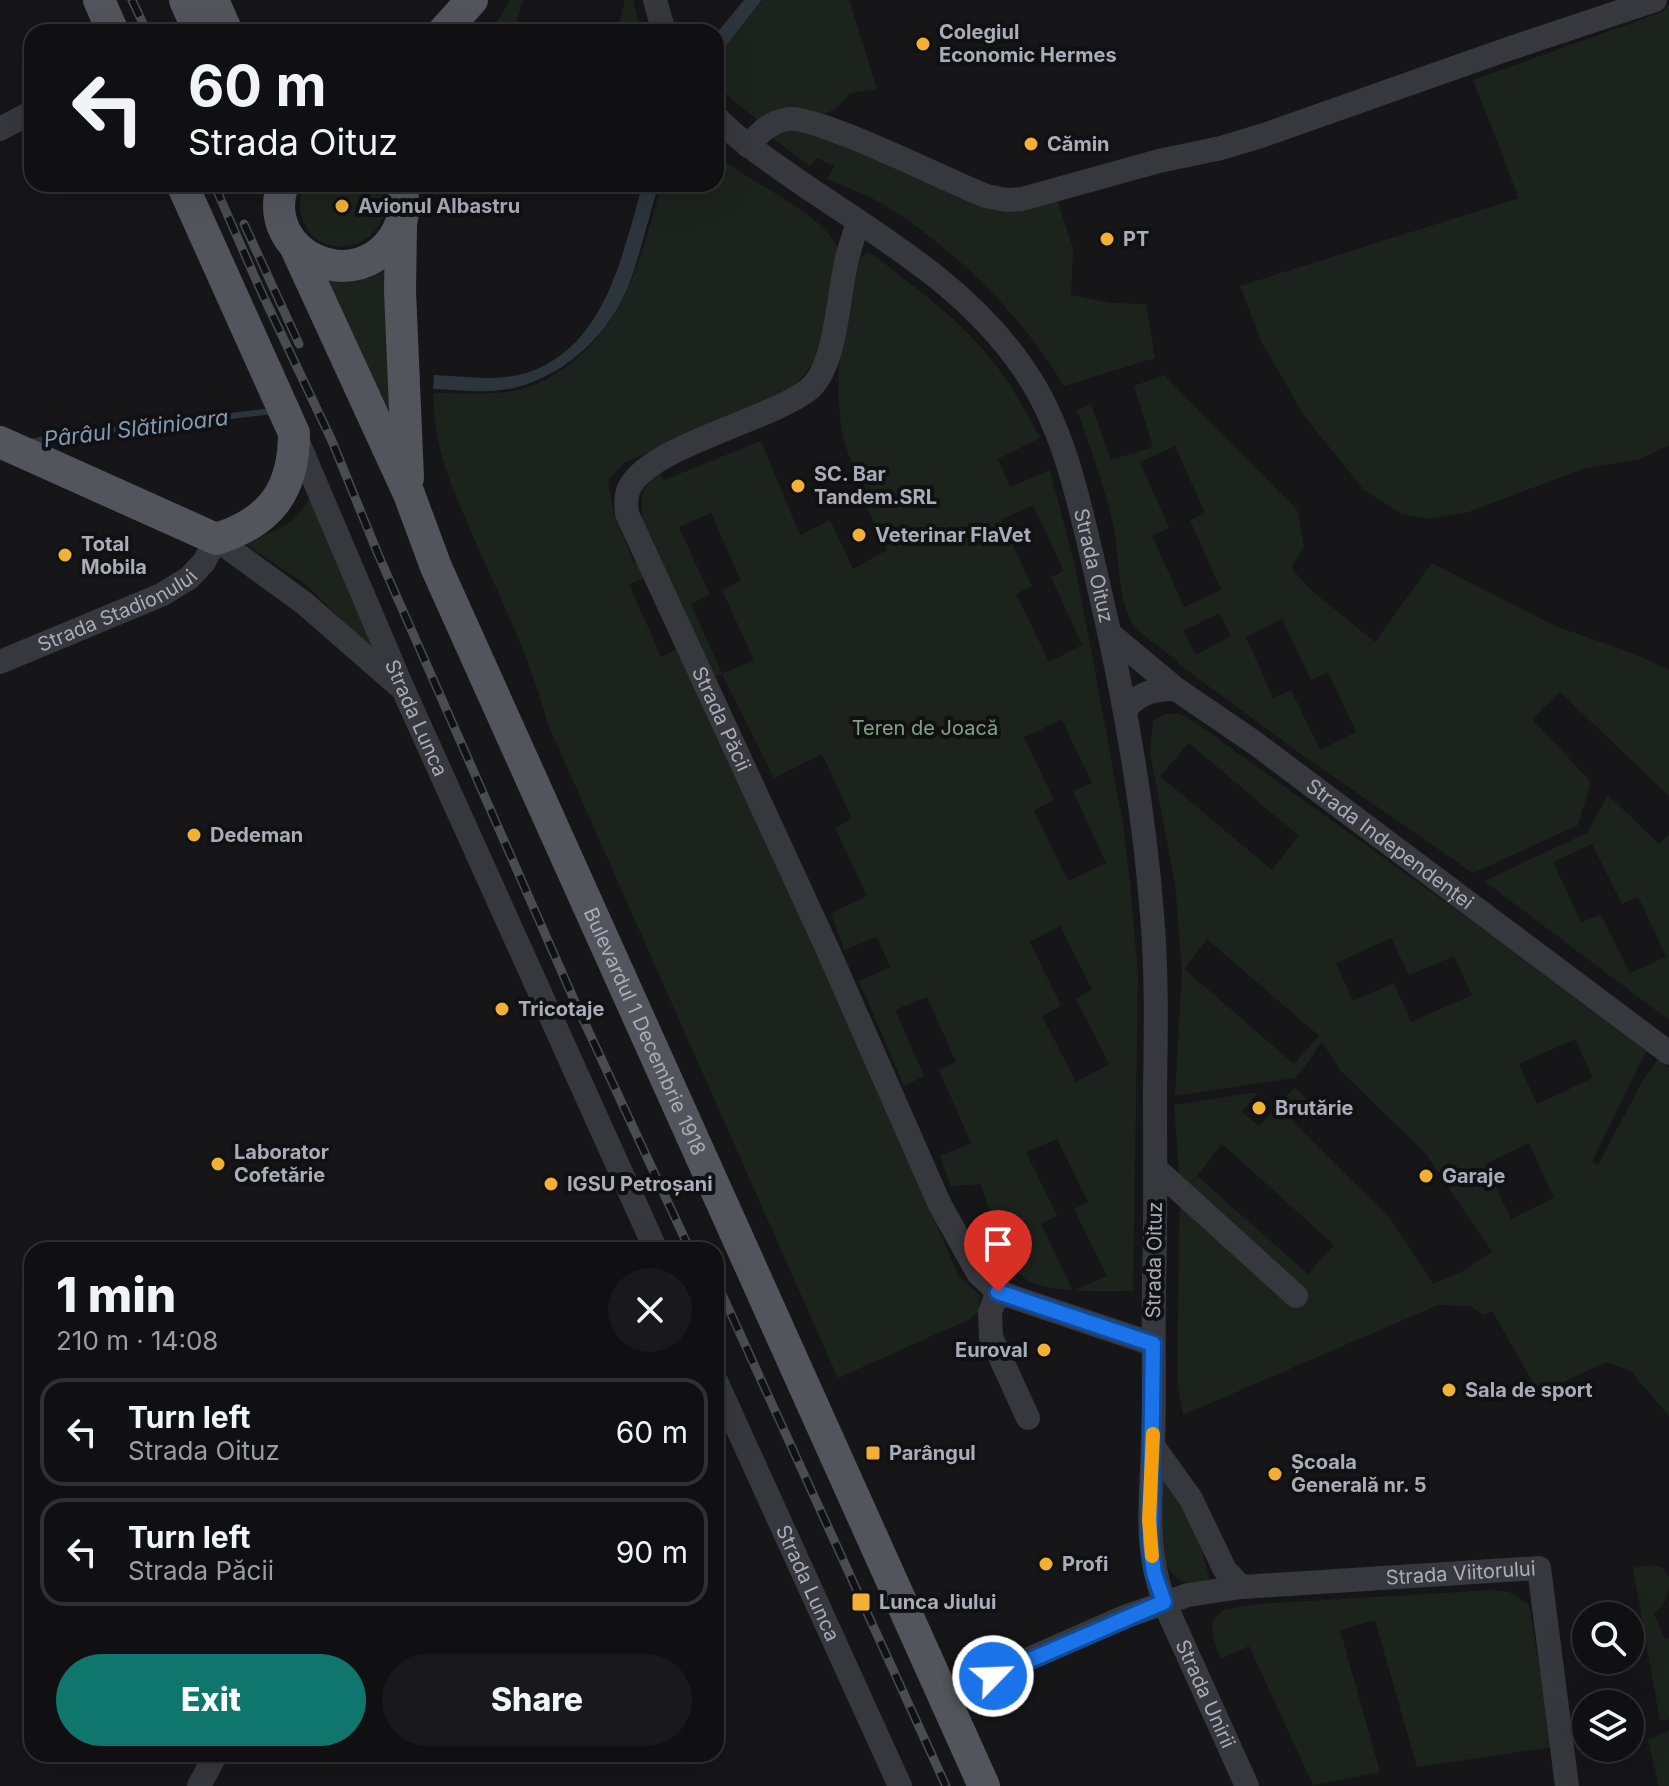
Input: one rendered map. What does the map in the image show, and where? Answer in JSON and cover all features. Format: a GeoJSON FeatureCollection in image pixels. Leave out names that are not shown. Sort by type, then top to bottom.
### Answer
{"type":"FeatureCollection","features":[{"type":"Feature","properties":{"kind":"main road"},"geometry":{"type":"LineString","coordinates":[[99,0],[110,24]]}},
{"type":"Feature","properties":{"kind":"main road"},"geometry":{"type":"LineString","coordinates":[[185,0],[196,24]]}},
{"type":"Feature","properties":{"kind":"main road"},"geometry":{"type":"LineString","coordinates":[[213,0],[224,24]]}},
{"type":"Feature","properties":{"kind":"main road"},"geometry":{"type":"LineString","coordinates":[[450,24],[473,0]]}},
{"type":"Feature","properties":{"kind":"main road"},"geometry":{"type":"LineString","coordinates":[[465,24],[473,0]]}},
{"type":"Feature","properties":{"kind":"main road","name":"Strada Lunca"},"geometry":{"type":"LineString","coordinates":[[186,192],[294,433]]}},
{"type":"Feature","properties":{"kind":"main road","name":"Bulevardul 1 Decembrie 1918"},"geometry":{"type":"LineString","coordinates":[[276,192],[287,235],[295,246],[409,494],[442,582],[984,1786]]}},
{"type":"Feature","properties":{"kind":"main road"},"geometry":{"type":"LineString","coordinates":[[295,246],[312,260],[333,266],[354,266],[374,258],[390,243],[404,199]]}},
{"type":"Feature","properties":{"kind":"main road","name":"Bulevardul 1 Decembrie 1918"},"geometry":{"type":"LineString","coordinates":[[404,199],[400,291],[409,494]]}},
{"type":"Feature","properties":{"kind":"main road"},"geometry":{"type":"LineString","coordinates":[[13,448],[216,539],[253,524],[275,503],[291,471],[294,433]]}},
{"type":"Feature","properties":{"kind":"street"},"geometry":{"type":"LineString","coordinates":[[655,0],[662,24]]}},
{"type":"Feature","properties":{"kind":"street"},"geometry":{"type":"LineString","coordinates":[[748,146],[761,131],[792,118],[855,139],[986,196],[1022,199],[1264,135],[1655,0]]}},
{"type":"Feature","properties":{"kind":"street"},"geometry":{"type":"LineString","coordinates":[[0,129],[24,116]]}},
{"type":"Feature","properties":{"kind":"street","name":"Strada Oituz"},"geometry":{"type":"LineString","coordinates":[[724,124],[748,146],[908,254],[945,283],[998,335],[1025,370],[1046,407],[1061,448],[1110,634],[1126,708],[1152,916],[1156,1169],[1153,1446],[1149,1494],[1154,1573],[1164,1602]]}},
{"type":"Feature","properties":{"kind":"street","name":"Strada Păcii"},"geometry":{"type":"LineString","coordinates":[[858,222],[846,260],[829,350],[815,384],[791,400],[656,462],[632,483],[625,502],[627,514],[830,955],[940,1205],[978,1273],[998,1292]]}},
{"type":"Feature","properties":{"kind":"street","name":"Strada Lunca"},"geometry":{"type":"LineString","coordinates":[[294,433],[403,689],[652,1242]]}},
{"type":"Feature","properties":{"kind":"street"},"geometry":{"type":"LineString","coordinates":[[216,539],[304,603],[403,689]]}},
{"type":"Feature","properties":{"kind":"street","name":"Strada Stadionului"},"geometry":{"type":"LineString","coordinates":[[0,662],[161,595],[189,578],[204,562],[216,539]]}},
{"type":"Feature","properties":{"kind":"street","name":"Strada Independenței"},"geometry":{"type":"LineString","coordinates":[[1110,634],[1176,689],[1255,743],[1669,1053]]}},
{"type":"Feature","properties":{"kind":"street"},"geometry":{"type":"LineString","coordinates":[[1126,708],[1136,697],[1148,691],[1176,689]]}},
{"type":"Feature","properties":{"kind":"street","name":"Strada Oituz"},"geometry":{"type":"LineString","coordinates":[[1156,1169],[1296,1296]]}},
{"type":"Feature","properties":{"kind":"street"},"geometry":{"type":"LineString","coordinates":[[1028,1418],[991,1337],[990,1312],[998,1292],[1153,1344]]}},
{"type":"Feature","properties":{"kind":"street","name":"Strada Lunca"},"geometry":{"type":"LineString","coordinates":[[724,1399],[895,1783]]}},
{"type":"Feature","properties":{"kind":"street"},"geometry":{"type":"LineString","coordinates":[[1153,1446],[1191,1499],[1225,1570],[1241,1587]]}},
{"type":"Feature","properties":{"kind":"street","name":"Strada Viitorului"},"geometry":{"type":"LineString","coordinates":[[1164,1602],[1241,1587],[1539,1568],[1567,1786]]}},
{"type":"Feature","properties":{"kind":"street"},"geometry":{"type":"LineString","coordinates":[[944,1696],[1164,1602]]}},
{"type":"Feature","properties":{"kind":"street","name":"Strada Unirii"},"geometry":{"type":"LineString","coordinates":[[1164,1602],[1247,1786]]}},
{"type":"Feature","properties":{"kind":"street"},"geometry":{"type":"LineString","coordinates":[[199,1786],[212,1762]]}},
{"type":"Feature","properties":{"kind":"green space"},"geometry":{"type":"Polygon","coordinates":[[[510,0],[523,0],[516,24],[496,24],[510,0]]]}},
{"type":"Feature","properties":{"kind":"green space"},"geometry":{"type":"Polygon","coordinates":[[[625,0],[633,0],[639,24],[619,24],[625,0]]]}},
{"type":"Feature","properties":{"kind":"green space"},"geometry":{"type":"Polygon","coordinates":[[[763,0],[849,0],[877,89],[850,93],[842,103],[821,115],[760,122],[724,91],[724,47],[763,0]]]}},
{"type":"Feature","properties":{"kind":"green space"},"geometry":{"type":"Polygon","coordinates":[[[1669,4],[1669,445],[1640,459],[1586,468],[1468,512],[1430,519],[1402,514],[1364,490],[1305,417],[1261,341],[1240,286],[1519,198],[1473,80],[1662,12],[1669,4]]]}},
{"type":"Feature","properties":{"kind":"green space"},"geometry":{"type":"Polygon","coordinates":[[[801,129],[933,182],[1057,200],[1073,248],[1071,295],[1111,303],[1146,304],[1155,358],[1064,386],[1010,312],[943,247],[886,206],[827,179],[834,166],[817,158],[810,166],[772,138],[779,132],[801,129]]]}},
{"type":"Feature","properties":{"kind":"green space"},"geometry":{"type":"Polygon","coordinates":[[[724,159],[818,223],[837,248],[837,279],[826,333],[805,374],[788,390],[624,463],[608,480],[614,515],[634,563],[640,559],[647,577],[629,584],[661,657],[679,648],[806,924],[959,1277],[980,1295],[978,1312],[970,1319],[838,1378],[547,722],[523,650],[451,482],[436,430],[434,393],[513,391],[545,380],[573,361],[608,324],[621,303],[640,257],[660,192],[724,192],[724,159]]]}},
{"type":"Feature","properties":{"kind":"green space"},"geometry":{"type":"Polygon","coordinates":[[[302,192],[382,192],[384,205],[380,223],[370,236],[355,244],[339,246],[323,242],[309,232],[301,214],[302,192]]]}},
{"type":"Feature","properties":{"kind":"green space","name":"Teren de Joacă"},"geometry":{"type":"Polygon","coordinates":[[[868,253],[953,319],[1007,381],[1040,438],[998,459],[1010,487],[1050,470],[1074,563],[1123,824],[1138,975],[1133,1291],[1075,1290],[1107,1276],[1074,1209],[1088,1202],[1057,1139],[1026,1152],[1057,1216],[1041,1224],[1073,1290],[1046,1287],[1024,1278],[1002,1247],[981,1184],[951,1186],[940,1156],[971,1143],[939,1070],[956,1062],[927,997],[895,1010],[924,1076],[904,1086],[859,981],[890,967],[877,937],[844,950],[831,913],[867,896],[835,828],[852,819],[822,754],[774,778],[722,674],[713,677],[642,522],[642,494],[658,468],[664,480],[761,441],[800,535],[830,520],[853,569],[887,550],[865,504],[870,501],[845,445],[839,405],[840,344],[851,264],[868,253]],[[1033,505],[1001,520],[1032,586],[1016,594],[1049,662],[1082,645],[1051,577],[1064,571],[1033,505]],[[711,513],[679,527],[710,595],[691,604],[722,674],[754,660],[722,590],[741,581],[711,513]],[[1062,720],[1024,737],[1054,800],[1034,810],[1068,881],[1106,863],[1073,791],[1092,783],[1062,720]],[[1060,926],[1030,942],[1061,1006],[1042,1016],[1076,1082],[1109,1064],[1076,999],[1092,989],[1060,926]]]}},
{"type":"Feature","properties":{"kind":"green space"},"geometry":{"type":"Polygon","coordinates":[[[393,265],[399,432],[319,279],[358,281],[393,265]]]}},
{"type":"Feature","properties":{"kind":"green space"},"geometry":{"type":"Polygon","coordinates":[[[1164,375],[1297,510],[1304,546],[1291,568],[1312,591],[1375,642],[1432,563],[1555,626],[1632,653],[1669,670],[1669,796],[1560,692],[1532,719],[1591,782],[1578,825],[1473,873],[1308,759],[1181,666],[1139,630],[1129,616],[1122,593],[1110,514],[1077,410],[1091,404],[1111,460],[1153,447],[1134,386],[1164,375]],[[1175,446],[1140,462],[1169,528],[1152,536],[1184,607],[1221,590],[1190,520],[1205,513],[1175,446]],[[1219,613],[1183,631],[1196,655],[1231,636],[1219,613]],[[1282,619],[1246,637],[1273,698],[1291,690],[1320,750],[1356,732],[1328,672],[1311,680],[1282,619]]]}},
{"type":"Feature","properties":{"kind":"green space"},"geometry":{"type":"Polygon","coordinates":[[[313,491],[378,656],[308,586],[242,542],[285,526],[300,512],[313,491]]]}},
{"type":"Feature","properties":{"kind":"green space"},"geometry":{"type":"Polygon","coordinates":[[[1165,714],[1180,714],[1193,721],[1501,942],[1646,1051],[1592,1162],[1598,1165],[1644,1078],[1658,1059],[1669,1068],[1669,1416],[1631,1371],[1606,1362],[1547,1390],[1535,1386],[1492,1311],[1483,1315],[1470,1306],[1438,1305],[1183,1415],[1177,1383],[1180,1184],[1174,1105],[1258,1092],[1242,1112],[1259,1126],[1295,1087],[1308,1102],[1291,1120],[1390,1218],[1433,1284],[1461,1272],[1492,1252],[1426,1154],[1340,1070],[1322,1042],[1294,1078],[1175,1096],[1182,970],[1175,884],[1150,752],[1153,721],[1165,714]],[[1189,743],[1160,776],[1272,870],[1299,836],[1189,743]],[[1391,938],[1336,963],[1353,1001],[1394,983],[1411,1022],[1472,995],[1454,956],[1409,975],[1391,938]],[[1207,939],[1184,969],[1294,1064],[1319,1036],[1207,939]],[[1575,1039],[1519,1064],[1537,1104],[1593,1078],[1575,1039]],[[1529,1143],[1485,1164],[1511,1219],[1554,1198],[1529,1143]],[[1222,1144],[1197,1176],[1308,1274],[1334,1245],[1222,1144]]]}},
{"type":"Feature","properties":{"kind":"green space"},"geometry":{"type":"Polygon","coordinates":[[[1608,795],[1659,844],[1669,834],[1669,1020],[1484,881],[1587,833],[1608,795]],[[1592,844],[1553,862],[1581,922],[1601,915],[1630,973],[1666,957],[1638,896],[1622,904],[1592,844]]]}},
{"type":"Feature","properties":{"kind":"green space"},"geometry":{"type":"Polygon","coordinates":[[[1163,1468],[1198,1535],[1209,1577],[1207,1582],[1191,1584],[1178,1578],[1167,1568],[1159,1554],[1163,1468]]]}},
{"type":"Feature","properties":{"kind":"green space"},"geometry":{"type":"Polygon","coordinates":[[[1661,1567],[1669,1576],[1667,1597],[1654,1613],[1665,1639],[1669,1638],[1669,1719],[1660,1721],[1644,1630],[1644,1602],[1639,1602],[1633,1568],[1661,1567]]]}},
{"type":"Feature","properties":{"kind":"green space"},"geometry":{"type":"Polygon","coordinates":[[[1493,1590],[1509,1592],[1529,1605],[1553,1747],[1417,1767],[1375,1620],[1340,1630],[1380,1772],[1313,1785],[1249,1646],[1220,1659],[1213,1636],[1212,1623],[1223,1610],[1257,1604],[1493,1590]]]}},
{"type":"Feature","properties":{"kind":"green space"},"geometry":{"type":"Polygon","coordinates":[[[1669,1730],[1669,1786],[1659,1786],[1648,1740],[1669,1730]]]}},
{"type":"Feature","properties":{"kind":"shaded area"},"geometry":{"type":"Polygon","coordinates":[[[744,0],[762,0],[724,48],[724,24],[744,0]]]}},
{"type":"Feature","properties":{"kind":"shaded area"},"geometry":{"type":"Polygon","coordinates":[[[641,192],[657,192],[623,298],[600,333],[570,362],[534,382],[504,390],[433,389],[434,375],[515,376],[553,361],[575,343],[593,321],[607,295],[641,192]]]}},
{"type":"Feature","properties":{"kind":"waterway","name":"Pârâul Slătinioara"},"geometry":{"type":"LineString","coordinates":[[30,442],[273,411]]}},
{"type":"Feature","properties":{"kind":"railway"},"geometry":{"type":"LineString","coordinates":[[132,0],[143,24]]}},
{"type":"Feature","properties":{"kind":"railway"},"geometry":{"type":"LineString","coordinates":[[218,192],[332,441],[378,554],[575,1002],[686,1242]]}},
{"type":"Feature","properties":{"kind":"railway"},"geometry":{"type":"LineString","coordinates":[[244,224],[299,344]]}},
{"type":"Feature","properties":{"kind":"railway"},"geometry":{"type":"LineString","coordinates":[[724,1299],[946,1786]]}},
{"type":"Feature","properties":{"kind":"slow traffic"},"geometry":{"type":"LineString","coordinates":[[1152,1556],[1149,1494],[1153,1434]]}},
{"type":"Feature","properties":{"kind":"place","name":"Colegiul Economic Hermes"},"geometry":{"type":"Point","coordinates":[923,44]}},
{"type":"Feature","properties":{"kind":"place","name":"Cămin"},"geometry":{"type":"Point","coordinates":[1031,144]}},
{"type":"Feature","properties":{"kind":"place","name":"Avionul Albastru"},"geometry":{"type":"Point","coordinates":[342,206]}},
{"type":"Feature","properties":{"kind":"place","name":"PT"},"geometry":{"type":"Point","coordinates":[1107,239]}},
{"type":"Feature","properties":{"kind":"place","name":"SC. Bar Tandem.SRL"},"geometry":{"type":"Point","coordinates":[798,486]}},
{"type":"Feature","properties":{"kind":"place","name":"Veterinar FlaVet"},"geometry":{"type":"Point","coordinates":[859,535]}},
{"type":"Feature","properties":{"kind":"place","name":"Total Mobila"},"geometry":{"type":"Point","coordinates":[65,555]}},
{"type":"Feature","properties":{"kind":"place","name":"Dedeman"},"geometry":{"type":"Point","coordinates":[194,835]}},
{"type":"Feature","properties":{"kind":"place","name":"Tricotaje"},"geometry":{"type":"Point","coordinates":[502,1009]}},
{"type":"Feature","properties":{"kind":"place","name":"Brutărie"},"geometry":{"type":"Point","coordinates":[1259,1108]}},
{"type":"Feature","properties":{"kind":"place","name":"Laborator Cofetărie"},"geometry":{"type":"Point","coordinates":[218,1164]}},
{"type":"Feature","properties":{"kind":"place","name":"Garaje"},"geometry":{"type":"Point","coordinates":[1426,1176]}},
{"type":"Feature","properties":{"kind":"place","name":"IGSU Petroșani"},"geometry":{"type":"Point","coordinates":[551,1184]}},
{"type":"Feature","properties":{"kind":"place","name":"Euroval"},"geometry":{"type":"Point","coordinates":[1044,1350]}},
{"type":"Feature","properties":{"kind":"place","name":"Sala de sport"},"geometry":{"type":"Point","coordinates":[1449,1390]}},
{"type":"Feature","properties":{"kind":"place","name":"Parângul"},"geometry":{"type":"Point","coordinates":[873,1453]}},
{"type":"Feature","properties":{"kind":"place","name":"Școala Generală nr. 5"},"geometry":{"type":"Point","coordinates":[1275,1474]}},
{"type":"Feature","properties":{"kind":"place","name":"Profi"},"geometry":{"type":"Point","coordinates":[1046,1564]}},
{"type":"Feature","properties":{"kind":"place","name":"Lunca Jiului"},"geometry":{"type":"Point","coordinates":[861,1602]}},
{"type":"Feature","properties":{"kind":"route"},"geometry":{"type":"LineString","coordinates":[[993,1676],[1164,1602],[1154,1573],[1149,1520],[1153,1344],[998,1292]]}}]}
